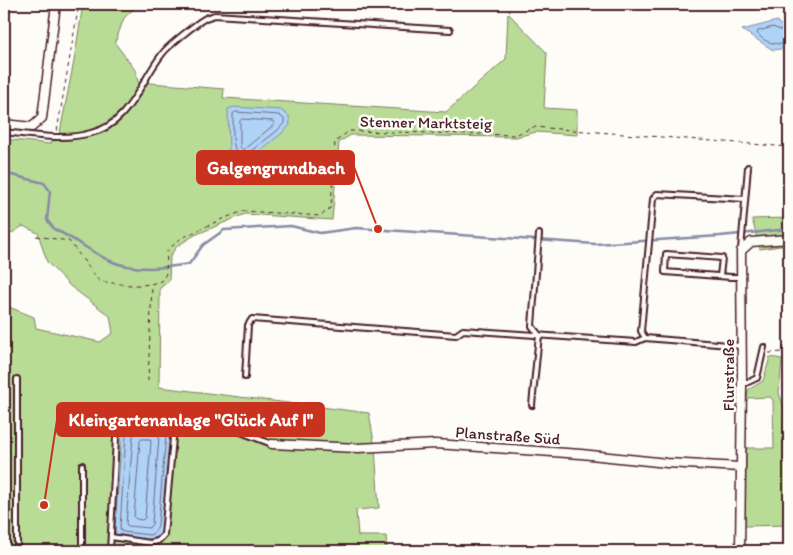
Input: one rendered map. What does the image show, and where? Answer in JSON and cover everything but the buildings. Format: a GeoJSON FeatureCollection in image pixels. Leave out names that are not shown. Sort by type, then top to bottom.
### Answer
{"type":"FeatureCollection","features":[{"type":"Feature","properties":{"kind":"street"},"geometry":{"type":"LineString","coordinates":[[4,124],[32,127],[42,118],[56,4]]}},
{"type":"Feature","properties":{"kind":"street"},"geometry":{"type":"LineString","coordinates":[[741,251],[751,242],[789,239]]}},
{"type":"Feature","properties":{"kind":"street","name":"Flurstraße"},"geometry":{"type":"LineString","coordinates":[[740,551],[741,251]]}},
{"type":"Feature","properties":{"kind":"street","name":"Planstraße Süd"},"geometry":{"type":"LineString","coordinates":[[272,444],[358,448],[436,444],[581,454],[667,463],[740,467]]}},
{"type":"Feature","properties":{"kind":"lane"},"geometry":{"type":"LineString","coordinates":[[4,132],[56,137],[92,133],[111,126],[123,113],[163,52],[205,18],[215,15],[450,30]]}},
{"type":"Feature","properties":{"kind":"lane"},"geometry":{"type":"LineString","coordinates":[[741,251],[748,167]]}},
{"type":"Feature","properties":{"kind":"lane"},"geometry":{"type":"LineString","coordinates":[[645,338],[641,331],[652,199],[657,194],[745,199]]}},
{"type":"Feature","properties":{"kind":"lane"},"geometry":{"type":"LineString","coordinates":[[532,406],[539,335],[532,326],[539,234]]}},
{"type":"Feature","properties":{"kind":"lane"},"geometry":{"type":"LineString","coordinates":[[720,276],[722,258],[666,254],[665,272],[720,276],[741,277]]}},
{"type":"Feature","properties":{"kind":"lane"},"geometry":{"type":"LineString","coordinates":[[245,377],[248,324],[252,319],[456,335],[463,330],[636,342],[645,338],[742,346]]}},
{"type":"Feature","properties":{"kind":"lane"},"geometry":{"type":"LineString","coordinates":[[742,385],[757,378],[764,347]]}},
{"type":"Feature","properties":{"kind":"lane"},"geometry":{"type":"LineString","coordinates":[[17,379],[17,551]]}},
{"type":"Feature","properties":{"kind":"lane"},"geometry":{"type":"LineString","coordinates":[[110,551],[116,438],[120,418],[125,414],[133,411],[209,420],[272,444]]}},
{"type":"Feature","properties":{"kind":"lane"},"geometry":{"type":"LineString","coordinates":[[111,537],[150,544],[158,541],[164,535],[173,438],[175,431],[191,417]]}},
{"type":"Feature","properties":{"kind":"lane"},"geometry":{"type":"LineString","coordinates":[[82,465],[82,551]]}},
{"type":"Feature","properties":{"kind":"path"},"geometry":{"type":"LineString","coordinates":[[56,137],[80,4]]}},
{"type":"Feature","properties":{"kind":"path","name":"Stenner Marktsteig"},"geometry":{"type":"LineString","coordinates":[[152,284],[164,280],[167,251],[180,239],[222,219],[244,211],[321,216],[331,206],[335,142],[349,132],[515,135],[534,127],[789,147]]}},
{"type":"Feature","properties":{"kind":"path"},"geometry":{"type":"LineString","coordinates":[[36,236],[68,241],[99,281],[144,286],[152,284],[148,381]]}},
{"type":"Feature","properties":{"kind":"path"},"geometry":{"type":"LineString","coordinates":[[763,352],[783,352],[784,344],[789,344]]}},
{"type":"Feature","properties":{"kind":"green space"},"geometry":{"type":"Polygon","coordinates":[[[83,4],[139,4],[124,18],[115,43],[136,71],[138,82],[224,89],[223,98],[446,112],[506,59],[508,13],[547,53],[544,108],[577,110],[577,135],[536,132],[516,137],[351,135],[339,142],[332,220],[245,214],[195,235],[177,246],[170,256],[169,281],[160,288],[159,387],[369,413],[375,448],[379,508],[356,510],[358,536],[386,536],[387,551],[4,551],[4,305],[34,317],[36,328],[100,342],[113,333],[110,316],[70,286],[47,262],[38,233],[23,226],[4,238],[4,139],[50,144],[60,132],[83,4]]]}},
{"type":"Feature","properties":{"kind":"green space"},"geometry":{"type":"Polygon","coordinates":[[[789,218],[789,250],[787,245],[760,249],[752,219],[789,218]]]}},
{"type":"Feature","properties":{"kind":"green space"},"geometry":{"type":"Polygon","coordinates":[[[770,357],[782,359],[779,393],[789,422],[789,525],[745,526],[746,448],[774,448],[773,400],[770,397],[747,398],[748,390],[763,381],[770,357]]]}},
{"type":"Feature","properties":{"kind":"water"},"geometry":{"type":"Polygon","coordinates":[[[777,21],[780,25],[789,25],[789,48],[773,50],[742,30],[777,21]]]}},
{"type":"Feature","properties":{"kind":"water"},"geometry":{"type":"Polygon","coordinates":[[[234,107],[281,110],[289,116],[290,125],[246,162],[236,160],[229,153],[228,109],[234,107]]]}},
{"type":"Feature","properties":{"kind":"water"},"geometry":{"type":"Polygon","coordinates":[[[136,420],[160,423],[171,433],[163,527],[159,536],[149,539],[132,539],[116,535],[115,528],[122,432],[126,422],[136,420]]]}},
{"type":"Feature","properties":{"kind":"waterway"},"geometry":{"type":"LineString","coordinates":[[4,173],[44,183],[50,191],[47,220],[54,229],[108,260],[138,268],[159,268],[189,264],[203,245],[224,230],[291,226],[320,233],[356,228],[595,244],[720,236],[789,229]]}},
{"type":"Feature","properties":{"kind":"place","name":"Galgengrundbach"},"geometry":{"type":"Point","coordinates":[378,229]}},
{"type":"Feature","properties":{"kind":"place","name":"Kleingartenanlage \"Glück Auf I\""},"geometry":{"type":"Point","coordinates":[44,505]}}]}
